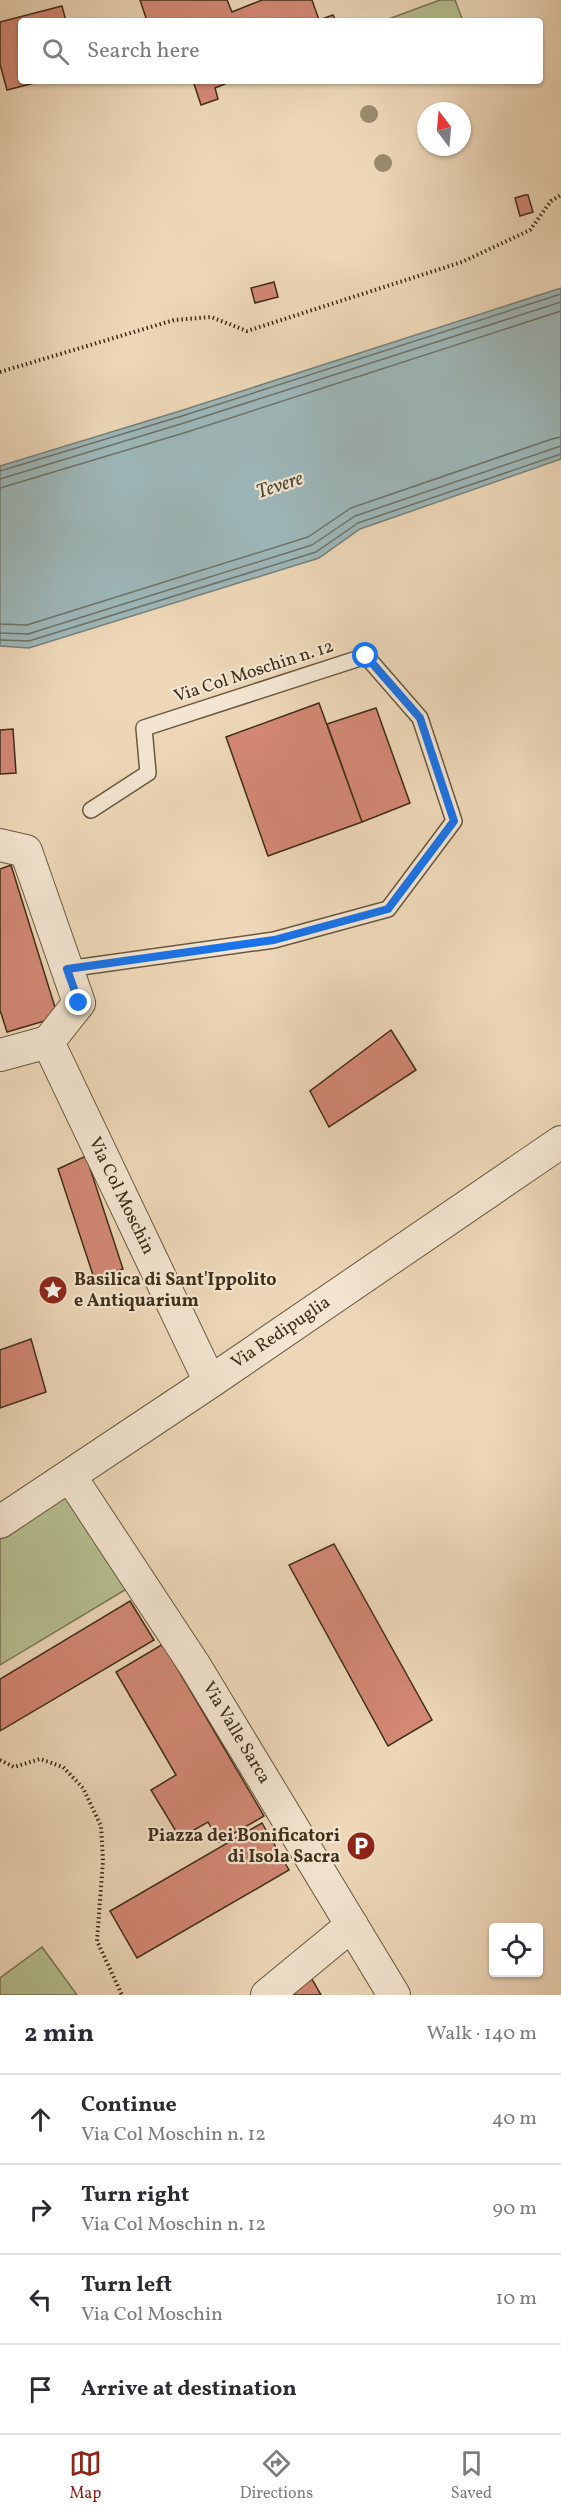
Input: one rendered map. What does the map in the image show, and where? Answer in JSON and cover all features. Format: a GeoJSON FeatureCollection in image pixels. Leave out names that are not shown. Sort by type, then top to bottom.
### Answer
{"type":"FeatureCollection","features":[{"type":"Feature","properties":{"kind":"street"},"geometry":{"type":"LineString","coordinates":[[0,845],[26,851],[79,1003],[48,1042],[0,1055]]}},
{"type":"Feature","properties":{"kind":"street","name":"Via Col Moschin"},"geometry":{"type":"LineString","coordinates":[[48,1042],[210,1382]]}},
{"type":"Feature","properties":{"kind":"street","name":"Via Redipuglia"},"geometry":{"type":"LineString","coordinates":[[0,1522],[561,1143]]}},
{"type":"Feature","properties":{"kind":"street","name":"Via Valle Sarca"},"geometry":{"type":"LineString","coordinates":[[70,1476],[195,1666],[394,1995]]}},
{"type":"Feature","properties":{"kind":"street"},"geometry":{"type":"LineString","coordinates":[[267,1995],[352,1925]]}},
{"type":"Feature","properties":{"kind":"lane","name":"Via Col Moschin n. 12"},"geometry":{"type":"LineString","coordinates":[[67,969],[274,940],[388,909],[454,821],[420,718],[366,656],[144,728],[148,772],[91,810]]}},
{"type":"Feature","properties":{"kind":"path"},"geometry":{"type":"LineString","coordinates":[[0,372],[174,320],[211,317],[247,331],[462,262],[530,230],[551,201],[561,195]]}},
{"type":"Feature","properties":{"kind":"path"},"geometry":{"type":"LineString","coordinates":[[0,1760],[14,1767],[40,1759],[63,1767],[84,1788],[101,1826],[103,1861],[97,1941],[122,1995]]}},
{"type":"Feature","properties":{"kind":"green space"},"geometry":{"type":"Polygon","coordinates":[[[440,0],[455,0],[462,18],[391,18],[440,0]]]}},
{"type":"Feature","properties":{"kind":"green space"},"geometry":{"type":"Polygon","coordinates":[[[71,1493],[130,1587],[0,1665],[0,1539],[71,1493]]]}},
{"type":"Feature","properties":{"kind":"green space"},"geometry":{"type":"Polygon","coordinates":[[[42,1947],[77,1995],[0,1995],[0,1978],[42,1947]]]}},
{"type":"Feature","properties":{"kind":"water","name":"Tevere"},"geometry":{"type":"Polygon","coordinates":[[[561,288],[561,459],[360,529],[319,558],[29,648],[0,646],[0,466],[180,411],[561,288]]]}},
{"type":"Feature","properties":{"kind":"building"},"geometry":{"type":"Polygon","coordinates":[[[140,0],[227,0],[232,12],[262,0],[312,0],[318,18],[146,18],[140,0]]]}},
{"type":"Feature","properties":{"kind":"building"},"geometry":{"type":"Polygon","coordinates":[[[62,6],[65,18],[18,18],[18,84],[30,84],[7,90],[0,64],[0,22],[62,6]]]}},
{"type":"Feature","properties":{"kind":"building"},"geometry":{"type":"Polygon","coordinates":[[[194,84],[225,84],[215,88],[218,99],[201,105],[194,84]]]}},
{"type":"Feature","properties":{"kind":"building"},"geometry":{"type":"Polygon","coordinates":[[[528,195],[533,212],[520,216],[515,198],[528,195]]]}},
{"type":"Feature","properties":{"kind":"building"},"geometry":{"type":"Polygon","coordinates":[[[274,282],[278,297],[255,303],[251,288],[274,282]]]}},
{"type":"Feature","properties":{"kind":"building"},"geometry":{"type":"Polygon","coordinates":[[[319,703],[362,822],[268,856],[226,737],[319,703]]]}},
{"type":"Feature","properties":{"kind":"building"},"geometry":{"type":"Polygon","coordinates":[[[376,708],[410,803],[362,822],[327,724],[376,708]]]}},
{"type":"Feature","properties":{"kind":"building"},"geometry":{"type":"Polygon","coordinates":[[[13,729],[16,773],[0,774],[0,730],[13,729]]]}},
{"type":"Feature","properties":{"kind":"building"},"geometry":{"type":"Polygon","coordinates":[[[11,865],[58,1017],[7,1032],[0,1010],[0,869],[11,865]]]}},
{"type":"Feature","properties":{"kind":"building"},"geometry":{"type":"Polygon","coordinates":[[[391,1030],[416,1070],[329,1127],[310,1091],[391,1030]]]}},
{"type":"Feature","properties":{"kind":"building"},"geometry":{"type":"Polygon","coordinates":[[[86,1156],[123,1269],[94,1278],[58,1169],[86,1156]]]}},
{"type":"Feature","properties":{"kind":"building"},"geometry":{"type":"Polygon","coordinates":[[[31,1339],[46,1392],[0,1408],[0,1350],[31,1339]]]}},
{"type":"Feature","properties":{"kind":"building"},"geometry":{"type":"Polygon","coordinates":[[[334,1544],[432,1720],[388,1746],[289,1565],[334,1544]]]}},
{"type":"Feature","properties":{"kind":"building"},"geometry":{"type":"Polygon","coordinates":[[[130,1601],[154,1640],[0,1731],[0,1679],[130,1601]]]}},
{"type":"Feature","properties":{"kind":"building"},"geometry":{"type":"Polygon","coordinates":[[[163,1644],[264,1816],[219,1842],[208,1822],[180,1838],[151,1790],[176,1775],[116,1672],[163,1644]]]}},
{"type":"Feature","properties":{"kind":"building"},"geometry":{"type":"Polygon","coordinates":[[[262,1823],[289,1870],[137,1958],[110,1911],[262,1823]]]}},
{"type":"Feature","properties":{"kind":"building"},"geometry":{"type":"Polygon","coordinates":[[[312,1979],[321,1995],[291,1995],[290,1992],[312,1979]]]}},
{"type":"Feature","properties":{"kind":"place","name":"Basilica di Sant'Ippolito e Antiquarium"},"geometry":{"type":"Point","coordinates":[53,1290]}},
{"type":"Feature","properties":{"kind":"place","name":"Piazza dei Bonificatori di Isola Sacra"},"geometry":{"type":"Point","coordinates":[361,1846]}},
{"type":"Feature","properties":{"kind":"route"},"geometry":{"type":"LineString","coordinates":[[79,1003],[67,969],[274,940],[388,909],[454,821],[420,718],[366,656]]}}]}
